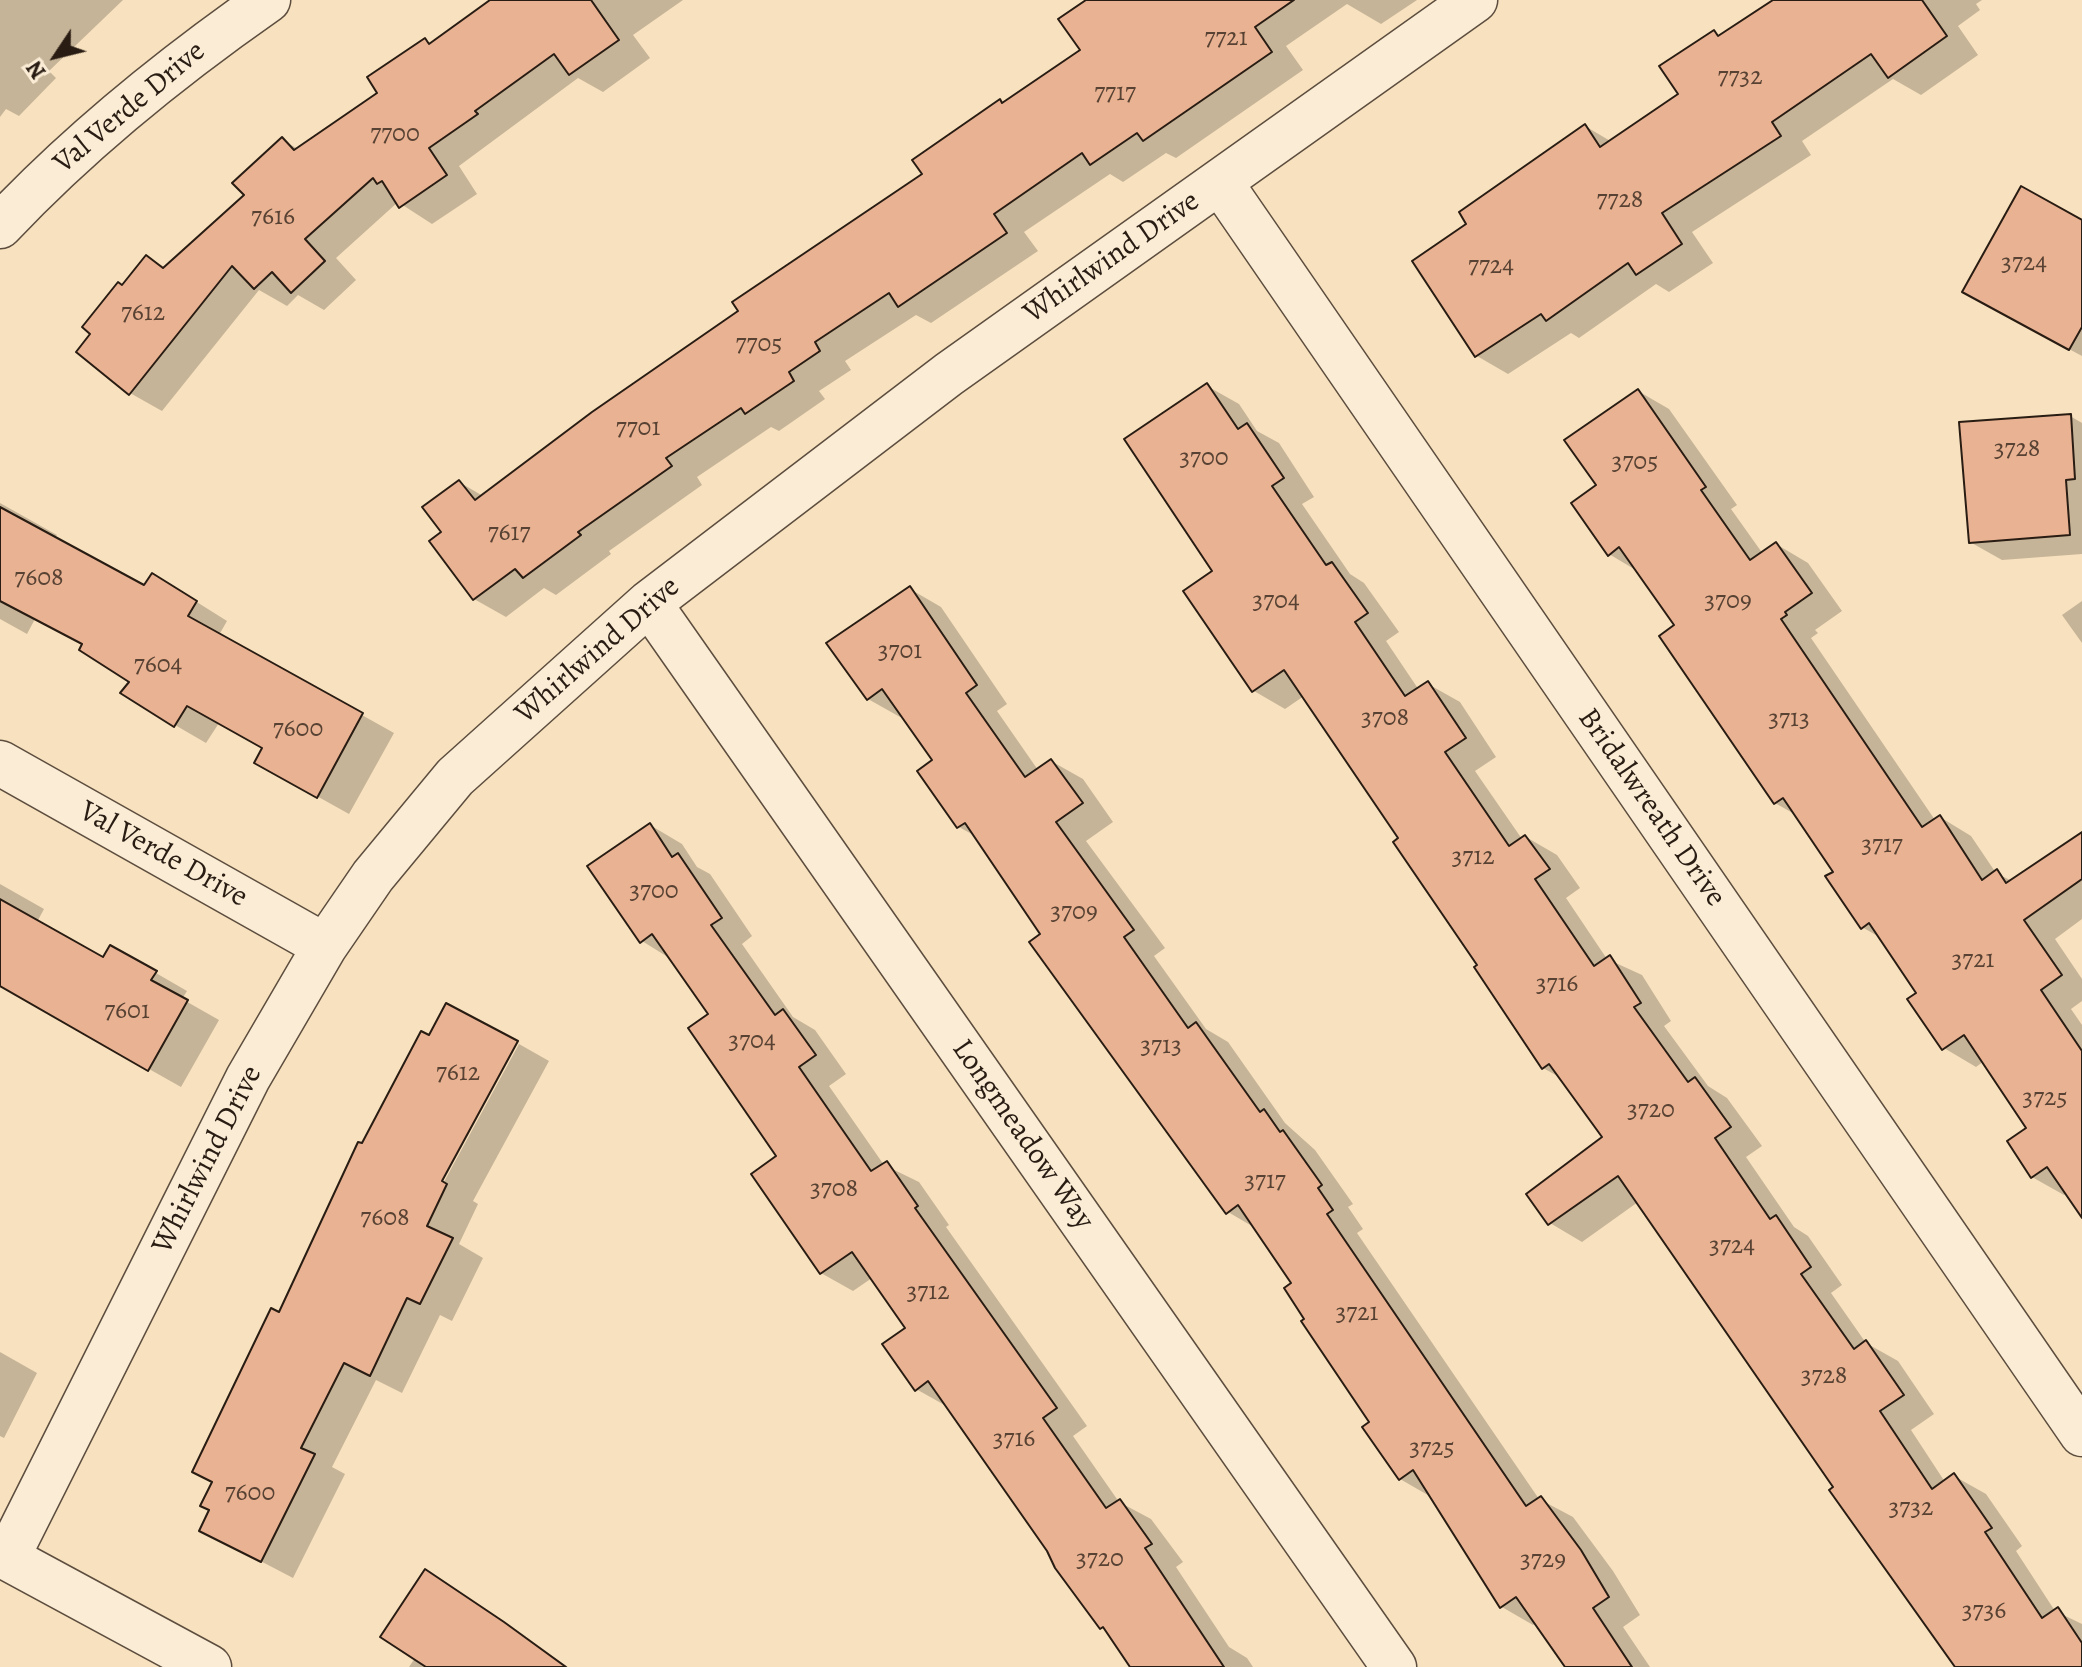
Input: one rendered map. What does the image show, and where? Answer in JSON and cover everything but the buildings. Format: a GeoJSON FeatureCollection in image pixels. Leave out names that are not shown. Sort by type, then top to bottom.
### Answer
{"type":"FeatureCollection","features":[{"type":"Feature","properties":{"kind":"street","name":"Val Verde Drive"},"geometry":{"type":"LineString","coordinates":[[0,226],[61,162],[198,49],[268,0]]}},
{"type":"Feature","properties":{"kind":"street","name":"Whirlwind Drive"},"geometry":{"type":"LineString","coordinates":[[4,1556],[248,1078],[325,946],[373,876],[455,777],[649,603],[949,374],[1475,0]]}},
{"type":"Feature","properties":{"kind":"street","name":"Bridalwreath Drive"},"geometry":{"type":"LineString","coordinates":[[1220,182],[2082,1434]]}},
{"type":"Feature","properties":{"kind":"street","name":"Longmeadow Way"},"geometry":{"type":"LineString","coordinates":[[649,603],[1394,1667]]}},
{"type":"Feature","properties":{"kind":"street","name":"Val Verde Drive"},"geometry":{"type":"LineString","coordinates":[[0,763],[325,946]]}},
{"type":"Feature","properties":{"kind":"street"},"geometry":{"type":"LineString","coordinates":[[4,1556],[209,1667]]}}]}
